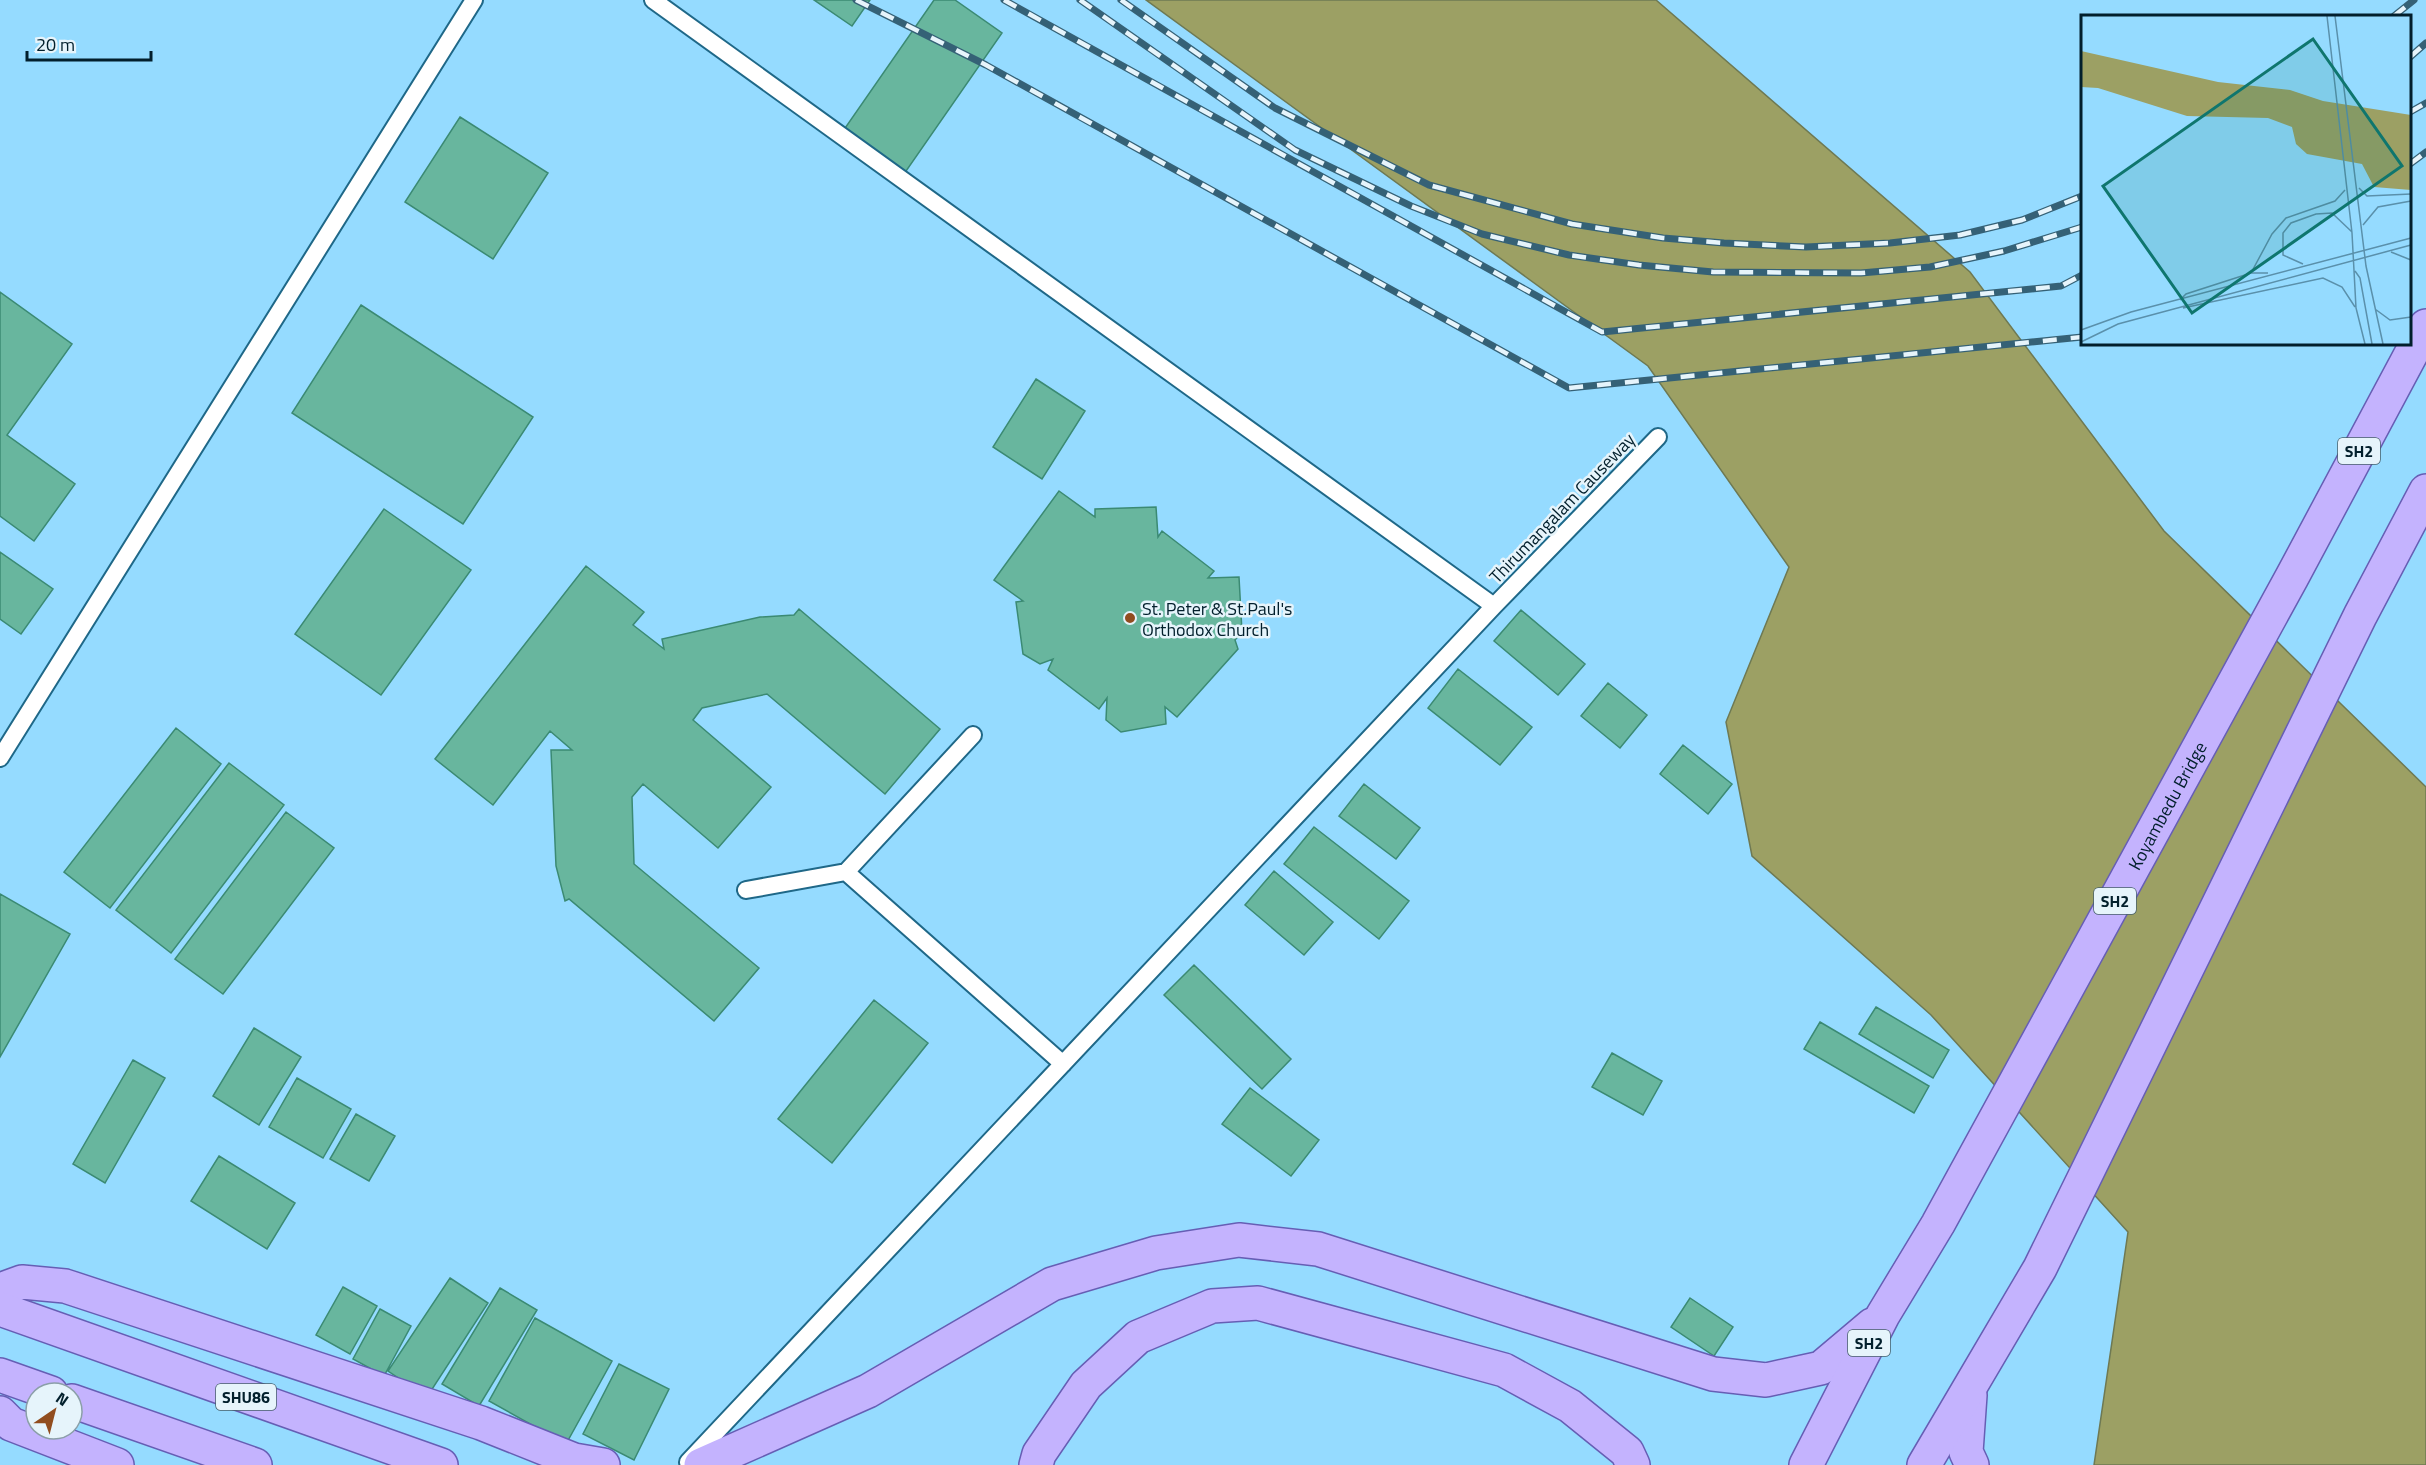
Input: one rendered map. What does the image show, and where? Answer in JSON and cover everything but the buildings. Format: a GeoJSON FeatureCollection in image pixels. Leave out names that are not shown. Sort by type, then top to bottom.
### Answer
{"type":"FeatureCollection","features":[{"type":"Feature","properties":{"kind":"main road","name":"Koyambedu Bridge"},"geometry":{"type":"LineString","coordinates":[[1884,1315],[1938,1224],[2292,577],[2426,326]]}},
{"type":"Feature","properties":{"kind":"main road"},"geometry":{"type":"LineString","coordinates":[[1924,1465],[2040,1268],[2360,616],[2426,491]]}},
{"type":"Feature","properties":{"kind":"main road"},"geometry":{"type":"LineString","coordinates":[[701,1465],[868,1391],[1052,1284],[1156,1253],[1239,1240],[1318,1249],[1713,1374],[1766,1380],[1821,1368],[1884,1315]]}},
{"type":"Feature","properties":{"kind":"main road"},"geometry":{"type":"LineString","coordinates":[[0,1290],[22,1281],[65,1286],[482,1423],[574,1460],[603,1465]]}},
{"type":"Feature","properties":{"kind":"main road"},"geometry":{"type":"LineString","coordinates":[[1036,1465],[1039,1454],[1086,1385],[1138,1337],[1212,1306],[1258,1303],[1504,1370],[1570,1406],[1627,1452],[1634,1465]]}},
{"type":"Feature","properties":{"kind":"main road","name":"SHU86"},"geometry":{"type":"LineString","coordinates":[[0,1309],[441,1465]]}},
{"type":"Feature","properties":{"kind":"main road","name":"SH2"},"geometry":{"type":"LineString","coordinates":[[1806,1465],[1884,1315]]}},
{"type":"Feature","properties":{"kind":"main road"},"geometry":{"type":"LineString","coordinates":[[0,1375],[24,1383]]}},
{"type":"Feature","properties":{"kind":"main road"},"geometry":{"type":"LineString","coordinates":[[1970,1387],[1966,1452],[1972,1465]]}},
{"type":"Feature","properties":{"kind":"main road"},"geometry":{"type":"LineString","coordinates":[[84,1405],[255,1465]]}},
{"type":"Feature","properties":{"kind":"main road"},"geometry":{"type":"LineString","coordinates":[[0,1413],[11,1424],[117,1465]]}},
{"type":"Feature","properties":{"kind":"lane"},"geometry":{"type":"LineString","coordinates":[[0,758],[474,0]]}},
{"type":"Feature","properties":{"kind":"lane"},"geometry":{"type":"LineString","coordinates":[[653,0],[1494,606]]}},
{"type":"Feature","properties":{"kind":"lane","name":"Thirumangalam Causeway"},"geometry":{"type":"LineString","coordinates":[[685,1465],[1494,606],[1658,437]]}},
{"type":"Feature","properties":{"kind":"lane"},"geometry":{"type":"LineString","coordinates":[[746,890],[846,872],[973,735]]}},
{"type":"Feature","properties":{"kind":"lane"},"geometry":{"type":"LineString","coordinates":[[846,872],[1063,1064]]}},
{"type":"Feature","properties":{"kind":"shaded area"},"geometry":{"type":"Polygon","coordinates":[[[1146,0],[1656,0],[1970,272],[2164,531],[2426,787],[2426,1465],[2094,1465],[2128,1232],[1931,1015],[1752,856],[1726,722],[1789,567],[1648,366],[1146,0]]]}},
{"type":"Feature","properties":{"kind":"railway"},"geometry":{"type":"LineString","coordinates":[[856,0],[986,65],[1569,388],[2081,337]]}},
{"type":"Feature","properties":{"kind":"railway"},"geometry":{"type":"LineString","coordinates":[[1004,0],[1602,332],[2061,286],[2081,276]]}},
{"type":"Feature","properties":{"kind":"railway"},"geometry":{"type":"LineString","coordinates":[[1080,0],[1295,150],[1411,206],[1482,234],[1569,255],[1713,272],[1861,273],[1930,267],[2004,251],[2081,227]]}},
{"type":"Feature","properties":{"kind":"railway"},"geometry":{"type":"LineString","coordinates":[[1121,0],[1275,108],[1429,185],[1572,224],[1663,238],[1724,243],[1806,247],[1890,243],[1960,235],[2022,220],[2081,196]]}},
{"type":"Feature","properties":{"kind":"railway"},"geometry":{"type":"LineString","coordinates":[[2395,15],[2414,0]]}},
{"type":"Feature","properties":{"kind":"railway"},"geometry":{"type":"LineString","coordinates":[[2411,56],[2426,43]]}},
{"type":"Feature","properties":{"kind":"railway"},"geometry":{"type":"LineString","coordinates":[[2411,111],[2426,103]]}},
{"type":"Feature","properties":{"kind":"railway"},"geometry":{"type":"LineString","coordinates":[[2411,163],[2426,152]]}},
{"type":"Feature","properties":{"kind":"place","name":"St. Peter & St.Paul's Orthodox Church"},"geometry":{"type":"Point","coordinates":[1130,618]}}]}
